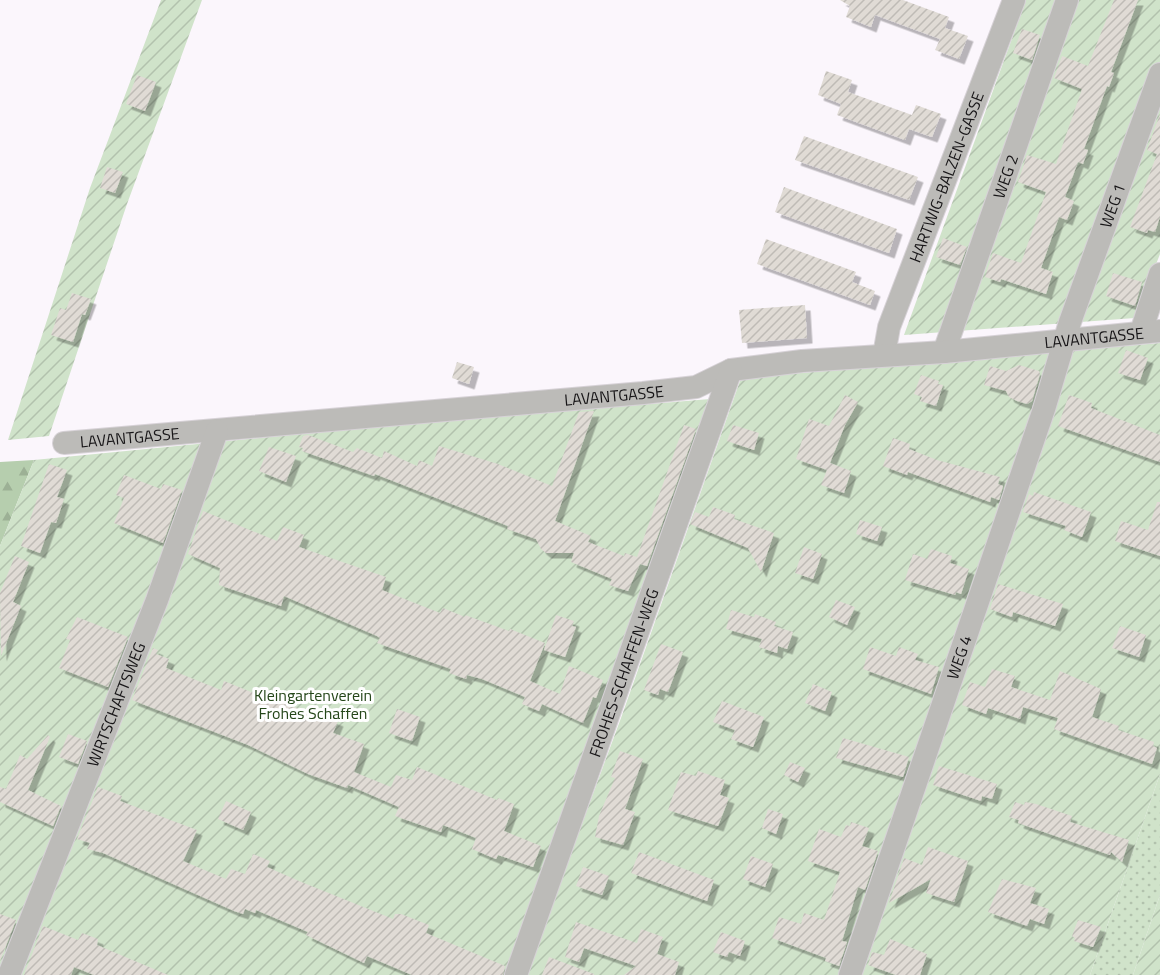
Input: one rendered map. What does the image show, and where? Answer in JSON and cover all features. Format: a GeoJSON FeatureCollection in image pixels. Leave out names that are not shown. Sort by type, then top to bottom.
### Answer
{"type":"FeatureCollection","features":[{"type":"Feature","properties":{"kind":"street","name":"HARTWIG-BALZEN-GASSE"},"geometry":{"type":"LineString","coordinates":[[884,356],[890,327],[1014,0]]}},
{"type":"Feature","properties":{"kind":"street","name":"WEG 2"},"geometry":{"type":"LineString","coordinates":[[944,352],[1067,0]]}},
{"type":"Feature","properties":{"kind":"street","name":"WEG 1"},"geometry":{"type":"LineString","coordinates":[[1067,339],[1070,322],[1160,75]]}},
{"type":"Feature","properties":{"kind":"street"},"geometry":{"type":"LineString","coordinates":[[1150,332],[1160,274]]}},
{"type":"Feature","properties":{"kind":"street","name":"LAVANTGASSE"},"geometry":{"type":"LineString","coordinates":[[64,443],[696,387],[731,370],[802,361],[944,352],[1150,332]]}},
{"type":"Feature","properties":{"kind":"street","name":"WEG 4"},"geometry":{"type":"LineString","coordinates":[[850,975],[1067,339]]}},
{"type":"Feature","properties":{"kind":"street","name":"FROHES-SCHAFFEN-WEG"},"geometry":{"type":"LineString","coordinates":[[516,975],[731,370]]}},
{"type":"Feature","properties":{"kind":"street","name":"WIRTSCHAFTSWEG"},"geometry":{"type":"LineString","coordinates":[[9,975],[157,600],[217,431]]}},
{"type":"Feature","properties":{"kind":"green space"},"geometry":{"type":"Polygon","coordinates":[[[161,0],[202,0],[127,204],[49,436],[8,440],[90,188],[161,0]]]}},
{"type":"Feature","properties":{"kind":"green space"},"geometry":{"type":"Polygon","coordinates":[[[1026,0],[1160,0],[1160,254],[1135,318],[904,335],[1026,0]]]}},
{"type":"Feature","properties":{"kind":"green space"},"geometry":{"type":"Polygon","coordinates":[[[1160,343],[1160,774],[1090,975],[526,975],[621,718],[741,378],[1160,343]]]}},
{"type":"Feature","properties":{"kind":"green space","name":"Kleingartenverein Frohes Schaffen"},"geometry":{"type":"Polygon","coordinates":[[[710,399],[504,975],[0,975],[0,546],[34,460],[350,429],[710,399]]]}},
{"type":"Feature","properties":{"kind":"green space"},"geometry":{"type":"Polygon","coordinates":[[[34,460],[0,546],[0,462],[34,460]]]}},
{"type":"Feature","properties":{"kind":"green space"},"geometry":{"type":"Polygon","coordinates":[[[1160,774],[1160,895],[1133,975],[1090,975],[1160,774]]]}},
{"type":"Feature","properties":{"kind":"green space"},"geometry":{"type":"Polygon","coordinates":[[[1160,895],[1160,975],[1133,975],[1160,895]]]}},
{"type":"Feature","properties":{"kind":"building"},"geometry":{"type":"Polygon","coordinates":[[[840,0],[903,0],[949,17],[945,28],[968,36],[959,59],[935,50],[940,39],[875,15],[871,27],[846,17],[850,6],[840,0]]]}},
{"type":"Feature","properties":{"kind":"building"},"geometry":{"type":"Polygon","coordinates":[[[1114,0],[1138,0],[1111,72],[1114,73],[1109,87],[1107,86],[1084,149],[1088,150],[1083,164],[1078,162],[1065,197],[1074,201],[1067,220],[1059,217],[1041,268],[1053,272],[1046,294],[1001,279],[1000,282],[985,277],[993,253],[1021,263],[1046,192],[1018,182],[1027,155],[1056,164],[1082,89],[1054,78],[1062,56],[1088,66],[1114,0]]]}},
{"type":"Feature","properties":{"kind":"building"},"geometry":{"type":"Polygon","coordinates":[[[1022,29],[1040,35],[1032,60],[1013,53],[1022,29]]]}},
{"type":"Feature","properties":{"kind":"building"},"geometry":{"type":"Polygon","coordinates":[[[826,71],[852,80],[848,92],[912,115],[916,105],[941,114],[932,137],[909,129],[905,140],[837,115],[841,104],[818,95],[826,71]]]}},
{"type":"Feature","properties":{"kind":"building"},"geometry":{"type":"Polygon","coordinates":[[[137,75],[156,82],[145,111],[126,104],[137,75]]]}},
{"type":"Feature","properties":{"kind":"building"},"geometry":{"type":"Polygon","coordinates":[[[1160,114],[1160,217],[1155,232],[1148,230],[1147,233],[1130,227],[1157,154],[1147,150],[1160,114]]]}},
{"type":"Feature","properties":{"kind":"building"},"geometry":{"type":"Polygon","coordinates":[[[804,136],[918,177],[909,200],[795,160],[804,136]]]}},
{"type":"Feature","properties":{"kind":"building"},"geometry":{"type":"Polygon","coordinates":[[[107,167],[123,172],[115,193],[100,188],[107,167]]]}},
{"type":"Feature","properties":{"kind":"building"},"geometry":{"type":"Polygon","coordinates":[[[784,187],[897,229],[889,253],[775,212],[784,187]]]}},
{"type":"Feature","properties":{"kind":"building"},"geometry":{"type":"Polygon","coordinates":[[[943,238],[967,247],[960,265],[936,257],[943,238]]]}},
{"type":"Feature","properties":{"kind":"building"},"geometry":{"type":"Polygon","coordinates":[[[766,239],[856,272],[852,282],[875,291],[870,305],[757,264],[766,239]]]}},
{"type":"Feature","properties":{"kind":"building"},"geometry":{"type":"Polygon","coordinates":[[[1113,273],[1142,282],[1135,306],[1106,296],[1113,273]]]}},
{"type":"Feature","properties":{"kind":"building"},"geometry":{"type":"Polygon","coordinates":[[[72,293],[91,299],[85,315],[82,314],[73,342],[51,335],[60,308],[66,310],[72,293]]]}},
{"type":"Feature","properties":{"kind":"building"},"geometry":{"type":"Polygon","coordinates":[[[805,305],[807,338],[742,343],[739,310],[805,305]]]}},
{"type":"Feature","properties":{"kind":"building"},"geometry":{"type":"Polygon","coordinates":[[[1126,350],[1148,358],[1140,380],[1118,373],[1126,350]]]}},
{"type":"Feature","properties":{"kind":"building"},"geometry":{"type":"Polygon","coordinates":[[[457,362],[474,367],[469,384],[452,378],[457,362]]]}},
{"type":"Feature","properties":{"kind":"building"},"geometry":{"type":"Polygon","coordinates":[[[1019,365],[1039,371],[1040,374],[1032,401],[1027,404],[1009,397],[1006,391],[984,385],[990,366],[1006,371],[1019,365]]]}},
{"type":"Feature","properties":{"kind":"building"},"geometry":{"type":"Polygon","coordinates":[[[921,375],[939,381],[938,384],[943,385],[936,406],[920,401],[922,397],[914,394],[921,375]]]}},
{"type":"Feature","properties":{"kind":"building"},"geometry":{"type":"Polygon","coordinates":[[[845,395],[858,402],[845,425],[830,463],[851,471],[844,493],[821,485],[827,470],[796,459],[809,419],[829,426],[845,395]]]}},
{"type":"Feature","properties":{"kind":"building"},"geometry":{"type":"Polygon","coordinates":[[[1069,395],[1092,403],[1091,408],[1160,435],[1160,462],[1058,426],[1069,395]]]}},
{"type":"Feature","properties":{"kind":"building"},"geometry":{"type":"Polygon","coordinates":[[[594,411],[555,521],[591,536],[588,542],[624,556],[625,553],[637,557],[684,425],[696,429],[647,566],[640,564],[628,591],[609,585],[612,579],[571,562],[574,553],[546,553],[536,539],[507,529],[508,526],[375,474],[374,476],[302,451],[303,448],[299,447],[303,436],[308,435],[353,452],[357,448],[382,458],[384,451],[417,466],[419,460],[432,466],[439,446],[498,464],[552,486],[579,412],[594,411]]]}},
{"type":"Feature","properties":{"kind":"building"},"geometry":{"type":"Polygon","coordinates":[[[733,425],[759,433],[754,450],[727,441],[733,425]]]}},
{"type":"Feature","properties":{"kind":"building"},"geometry":{"type":"Polygon","coordinates":[[[893,438],[910,444],[909,449],[937,460],[1000,477],[998,484],[1003,486],[999,500],[991,497],[990,502],[908,472],[907,475],[883,466],[893,438]]]}},
{"type":"Feature","properties":{"kind":"building"},"geometry":{"type":"Polygon","coordinates":[[[269,447],[296,456],[286,482],[259,471],[269,447]]]}},
{"type":"Feature","properties":{"kind":"building"},"geometry":{"type":"Polygon","coordinates":[[[49,464],[67,470],[57,497],[64,499],[56,523],[51,522],[40,553],[21,546],[49,464]]]}},
{"type":"Feature","properties":{"kind":"building"},"geometry":{"type":"Polygon","coordinates":[[[124,475],[161,489],[163,484],[182,490],[163,543],[114,523],[124,498],[116,495],[124,475]]]}},
{"type":"Feature","properties":{"kind":"building"},"geometry":{"type":"Polygon","coordinates":[[[1034,492],[1091,512],[1082,537],[1064,530],[1066,526],[1023,512],[1029,494],[1033,496],[1034,492]]]}},
{"type":"Feature","properties":{"kind":"building"},"geometry":{"type":"Polygon","coordinates":[[[1157,502],[1160,502],[1160,556],[1115,541],[1121,521],[1148,530],[1157,502]]]}},
{"type":"Feature","properties":{"kind":"building"},"geometry":{"type":"Polygon","coordinates":[[[713,507],[735,515],[734,519],[774,533],[761,572],[748,548],[690,524],[695,512],[709,517],[713,507]]]}},
{"type":"Feature","properties":{"kind":"building"},"geometry":{"type":"Polygon","coordinates":[[[203,511],[277,541],[283,527],[304,535],[299,547],[386,577],[382,590],[440,613],[443,608],[509,631],[510,629],[545,643],[530,681],[560,694],[569,666],[603,680],[596,698],[593,697],[583,723],[542,704],[539,711],[522,704],[525,697],[482,679],[467,675],[466,679],[449,673],[451,669],[377,643],[380,638],[377,636],[284,596],[281,606],[219,585],[220,568],[188,554],[203,511]]]}},
{"type":"Feature","properties":{"kind":"building"},"geometry":{"type":"Polygon","coordinates":[[[860,520],[882,527],[877,541],[856,534],[860,520]]]}},
{"type":"Feature","properties":{"kind":"building"},"geometry":{"type":"Polygon","coordinates":[[[804,547],[822,554],[813,579],[795,573],[804,547]]]}},
{"type":"Feature","properties":{"kind":"building"},"geometry":{"type":"Polygon","coordinates":[[[931,549],[952,556],[950,563],[969,569],[961,594],[956,592],[955,595],[905,580],[913,554],[927,559],[931,549]]]}},
{"type":"Feature","properties":{"kind":"building"},"geometry":{"type":"Polygon","coordinates":[[[15,556],[29,562],[13,602],[21,606],[1,656],[0,593],[15,556]]]}},
{"type":"Feature","properties":{"kind":"building"},"geometry":{"type":"Polygon","coordinates":[[[998,584],[1063,604],[1055,626],[1013,612],[1012,617],[990,609],[998,584]]]}},
{"type":"Feature","properties":{"kind":"building"},"geometry":{"type":"Polygon","coordinates":[[[836,600],[855,607],[847,625],[829,617],[836,600]]]}},
{"type":"Feature","properties":{"kind":"building"},"geometry":{"type":"Polygon","coordinates":[[[731,610],[754,617],[755,614],[776,622],[774,626],[793,632],[787,649],[778,646],[777,653],[759,647],[762,639],[726,629],[731,610]]]}},
{"type":"Feature","properties":{"kind":"building"},"geometry":{"type":"Polygon","coordinates":[[[556,615],[574,621],[572,626],[576,627],[565,657],[544,650],[556,615]]]}},
{"type":"Feature","properties":{"kind":"building"},"geometry":{"type":"Polygon","coordinates":[[[77,617],[128,637],[108,687],[59,668],[70,640],[66,639],[77,617]]]}},
{"type":"Feature","properties":{"kind":"building"},"geometry":{"type":"Polygon","coordinates":[[[1120,626],[1146,635],[1139,657],[1112,648],[1120,626]]]}},
{"type":"Feature","properties":{"kind":"building"},"geometry":{"type":"Polygon","coordinates":[[[661,644],[683,652],[668,692],[660,689],[658,695],[644,690],[661,644]]]}},
{"type":"Feature","properties":{"kind":"building"},"geometry":{"type":"Polygon","coordinates":[[[870,647],[896,656],[899,647],[918,654],[915,660],[939,667],[931,694],[863,669],[870,647]]]}},
{"type":"Feature","properties":{"kind":"building"},"geometry":{"type":"Polygon","coordinates":[[[153,648],[158,650],[156,654],[169,659],[166,668],[221,690],[224,681],[266,698],[267,695],[315,716],[316,713],[338,721],[333,733],[364,744],[354,772],[391,787],[396,775],[412,780],[417,767],[497,800],[498,798],[514,804],[504,831],[541,846],[533,867],[498,855],[496,859],[472,849],[476,838],[443,825],[441,832],[395,816],[399,807],[348,785],[347,788],[308,774],[248,745],[132,700],[153,648]]]}},
{"type":"Feature","properties":{"kind":"building"},"geometry":{"type":"Polygon","coordinates":[[[992,669],[1015,676],[1011,687],[1050,700],[1060,671],[1101,689],[1092,717],[1119,726],[1118,730],[1154,742],[1153,746],[1157,748],[1152,764],[1054,729],[1058,718],[1023,707],[1020,719],[988,708],[986,714],[962,705],[970,682],[985,687],[992,669]]]}},
{"type":"Feature","properties":{"kind":"building"},"geometry":{"type":"Polygon","coordinates":[[[813,684],[832,692],[825,711],[805,703],[813,684]]]}},
{"type":"Feature","properties":{"kind":"building"},"geometry":{"type":"Polygon","coordinates":[[[722,701],[764,717],[753,747],[731,739],[735,730],[713,722],[722,701]]]}},
{"type":"Feature","properties":{"kind":"building"},"geometry":{"type":"Polygon","coordinates":[[[397,709],[420,717],[412,741],[389,733],[397,709]]]}},
{"type":"Feature","properties":{"kind":"building"},"geometry":{"type":"Polygon","coordinates":[[[68,734],[87,741],[78,764],[59,757],[68,734]]]}},
{"type":"Feature","properties":{"kind":"building"},"geometry":{"type":"Polygon","coordinates":[[[48,735],[50,737],[28,790],[61,806],[53,826],[0,802],[0,787],[6,789],[20,755],[27,759],[48,735]]]}},
{"type":"Feature","properties":{"kind":"building"},"geometry":{"type":"Polygon","coordinates":[[[843,738],[909,757],[903,777],[836,758],[843,738]]]}},
{"type":"Feature","properties":{"kind":"building"},"geometry":{"type":"Polygon","coordinates":[[[620,751],[643,759],[625,809],[635,812],[623,845],[595,837],[599,816],[615,778],[611,777],[620,751]]]}},
{"type":"Feature","properties":{"kind":"building"},"geometry":{"type":"Polygon","coordinates":[[[790,762],[805,768],[798,782],[784,775],[790,762]]]}},
{"type":"Feature","properties":{"kind":"building"},"geometry":{"type":"Polygon","coordinates":[[[939,766],[997,784],[992,799],[982,796],[981,801],[933,785],[939,766]]]}},
{"type":"Feature","properties":{"kind":"building"},"geometry":{"type":"Polygon","coordinates":[[[698,771],[725,780],[720,795],[729,798],[718,826],[668,810],[681,772],[696,776],[698,771]]]}},
{"type":"Feature","properties":{"kind":"building"},"geometry":{"type":"Polygon","coordinates":[[[98,787],[122,796],[120,801],[197,830],[183,861],[226,879],[231,869],[245,874],[253,854],[270,861],[267,867],[393,919],[395,914],[401,914],[429,925],[426,933],[505,966],[503,975],[412,975],[367,956],[364,963],[306,935],[308,932],[256,910],[255,913],[245,909],[243,914],[234,911],[103,853],[87,849],[90,843],[77,839],[98,787]]]}},
{"type":"Feature","properties":{"kind":"building"},"geometry":{"type":"Polygon","coordinates":[[[226,801],[251,812],[243,830],[218,819],[226,801]]]}},
{"type":"Feature","properties":{"kind":"building"},"geometry":{"type":"Polygon","coordinates":[[[1015,802],[1024,805],[1025,802],[1036,804],[1072,816],[1070,822],[1129,840],[1122,862],[1111,852],[1110,855],[1018,823],[1019,820],[1009,817],[1015,802]]]}},
{"type":"Feature","properties":{"kind":"building"},"geometry":{"type":"Polygon","coordinates":[[[768,809],[783,814],[776,834],[762,828],[768,809]]]}},
{"type":"Feature","properties":{"kind":"building"},"geometry":{"type":"Polygon","coordinates":[[[851,822],[869,828],[862,846],[878,851],[865,890],[858,887],[842,941],[847,942],[839,966],[825,961],[826,958],[772,938],[779,917],[801,924],[804,913],[824,920],[840,872],[808,861],[819,829],[841,837],[846,825],[850,826],[851,822]]]}},
{"type":"Feature","properties":{"kind":"building"},"geometry":{"type":"Polygon","coordinates":[[[928,847],[968,861],[954,902],[926,893],[931,879],[889,903],[904,858],[922,865],[928,847]]]}},
{"type":"Feature","properties":{"kind":"building"},"geometry":{"type":"Polygon","coordinates":[[[639,852],[714,880],[707,901],[631,873],[639,852]]]}},
{"type":"Feature","properties":{"kind":"building"},"geometry":{"type":"Polygon","coordinates":[[[751,856],[773,864],[765,887],[743,879],[751,856]]]}},
{"type":"Feature","properties":{"kind":"building"},"geometry":{"type":"Polygon","coordinates":[[[583,867],[609,876],[602,895],[576,886],[583,867]]]}},
{"type":"Feature","properties":{"kind":"building"},"geometry":{"type":"Polygon","coordinates":[[[1002,879],[1036,888],[1030,903],[1049,909],[1044,924],[1030,919],[1027,926],[988,912],[1002,879]]]}},
{"type":"Feature","properties":{"kind":"building"},"geometry":{"type":"Polygon","coordinates":[[[0,914],[16,920],[0,961],[0,914]]]}},
{"type":"Feature","properties":{"kind":"building"},"geometry":{"type":"Polygon","coordinates":[[[1078,920],[1101,927],[1093,947],[1074,941],[1075,938],[1072,936],[1078,920]]]}},
{"type":"Feature","properties":{"kind":"building"},"geometry":{"type":"Polygon","coordinates":[[[576,922],[637,943],[641,929],[663,937],[657,954],[679,962],[675,975],[624,975],[636,966],[584,948],[579,962],[565,957],[576,922]]]}},
{"type":"Feature","properties":{"kind":"building"},"geometry":{"type":"Polygon","coordinates":[[[43,926],[78,940],[82,933],[98,939],[97,945],[168,975],[94,975],[74,967],[71,975],[24,975],[43,926]]]}},
{"type":"Feature","properties":{"kind":"building"},"geometry":{"type":"Polygon","coordinates":[[[721,932],[745,941],[740,956],[729,952],[727,957],[713,952],[721,932]]]}},
{"type":"Feature","properties":{"kind":"building"},"geometry":{"type":"Polygon","coordinates":[[[890,939],[927,954],[920,975],[896,975],[868,965],[872,952],[884,955],[890,939]]]}},
{"type":"Feature","properties":{"kind":"building"},"geometry":{"type":"Polygon","coordinates":[[[549,957],[594,974],[594,975],[542,975],[549,957]]]}}]}
